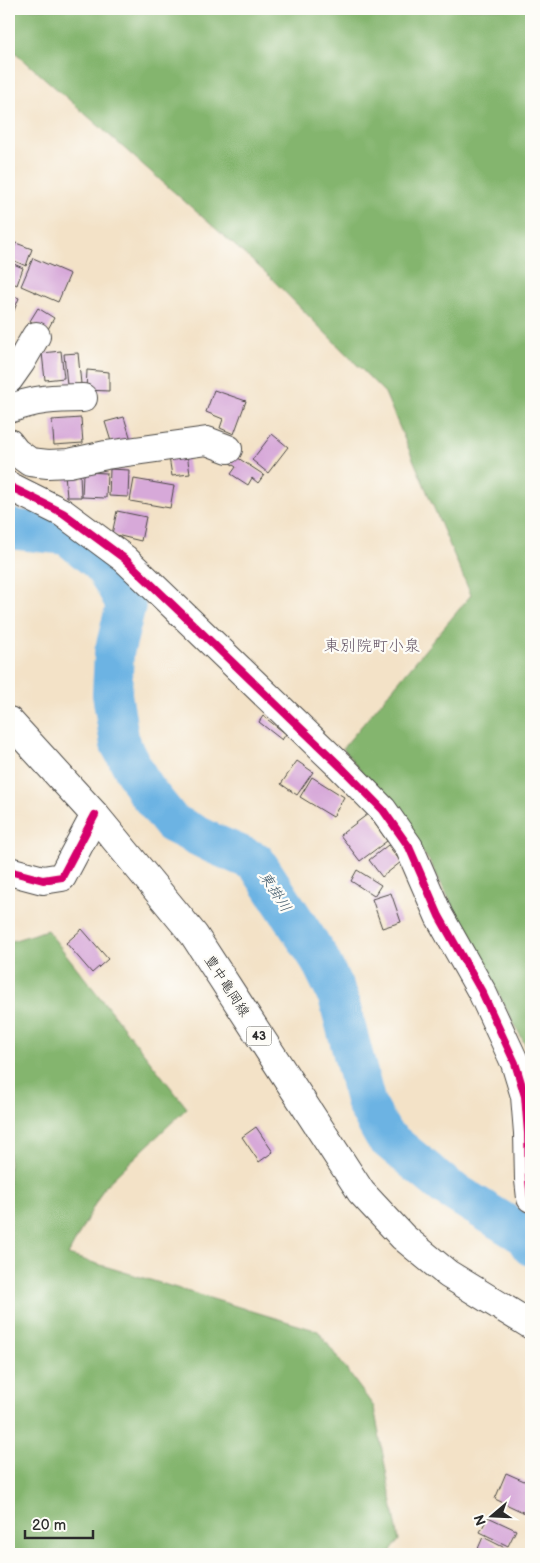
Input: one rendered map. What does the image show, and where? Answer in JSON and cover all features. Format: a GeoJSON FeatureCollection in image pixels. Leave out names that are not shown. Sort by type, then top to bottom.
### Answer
{"type":"FeatureCollection","features":[{"type":"Feature","properties":{"kind":"street"},"geometry":{"type":"LineString","coordinates":[[9,379],[36,336]]}},
{"type":"Feature","properties":{"kind":"street"},"geometry":{"type":"LineString","coordinates":[[9,409],[29,402],[50,398],[82,398]]}},
{"type":"Feature","properties":{"kind":"street"},"geometry":{"type":"LineString","coordinates":[[9,443],[16,452],[30,462],[48,464],[207,441],[228,449]]}},
{"type":"Feature","properties":{"kind":"street"},"geometry":{"type":"LineString","coordinates":[[9,486],[63,513],[125,559],[341,767],[383,810],[408,847],[440,916],[482,992],[515,1062],[525,1096],[531,1198]]}},
{"type":"Feature","properties":{"kind":"street","name":"豊中亀岡線"},"geometry":{"type":"LineString","coordinates":[[9,721],[95,815],[194,935],[361,1192],[403,1236],[448,1274],[531,1325]]}},
{"type":"Feature","properties":{"kind":"street"},"geometry":{"type":"LineString","coordinates":[[9,871],[43,880],[62,877],[95,815]]}},
{"type":"Feature","properties":{"kind":"green space"},"geometry":{"type":"Polygon","coordinates":[[[9,9],[531,9],[531,1056],[430,862],[343,748],[471,595],[385,393],[265,272],[9,47],[9,9]]]}},
{"type":"Feature","properties":{"kind":"green space"},"geometry":{"type":"Polygon","coordinates":[[[47,930],[187,1108],[104,1187],[68,1255],[318,1331],[374,1407],[399,1540],[389,1554],[9,1554],[9,942],[47,930]]]}},
{"type":"Feature","properties":{"kind":"building"},"geometry":{"type":"Polygon","coordinates":[[[16,243],[32,249],[26,266],[10,259],[16,243]]]}},
{"type":"Feature","properties":{"kind":"building"},"geometry":{"type":"Polygon","coordinates":[[[33,258],[70,274],[58,302],[21,286],[33,258]]]}},
{"type":"Feature","properties":{"kind":"building"},"geometry":{"type":"Polygon","coordinates":[[[9,262],[23,268],[17,285],[9,281],[9,262]]]}},
{"type":"Feature","properties":{"kind":"building"},"geometry":{"type":"Polygon","coordinates":[[[9,294],[19,298],[9,323],[9,294]]]}},
{"type":"Feature","properties":{"kind":"building"},"geometry":{"type":"Polygon","coordinates":[[[38,308],[54,318],[47,331],[30,321],[38,308]]]}},
{"type":"Feature","properties":{"kind":"building"},"geometry":{"type":"Polygon","coordinates":[[[9,345],[19,349],[9,364],[9,345]]]}},
{"type":"Feature","properties":{"kind":"building"},"geometry":{"type":"Polygon","coordinates":[[[61,351],[64,378],[45,380],[42,353],[61,351]]]}},
{"type":"Feature","properties":{"kind":"building"},"geometry":{"type":"Polygon","coordinates":[[[78,353],[81,384],[67,385],[64,354],[78,353]]]}},
{"type":"Feature","properties":{"kind":"building"},"geometry":{"type":"Polygon","coordinates":[[[87,370],[109,372],[109,391],[86,390],[87,370]]]}},
{"type":"Feature","properties":{"kind":"building"},"geometry":{"type":"Polygon","coordinates":[[[214,390],[246,401],[234,434],[220,428],[223,419],[206,412],[214,390]]]}},
{"type":"Feature","properties":{"kind":"building"},"geometry":{"type":"Polygon","coordinates":[[[124,417],[132,443],[113,448],[105,422],[124,417]]]}},
{"type":"Feature","properties":{"kind":"building"},"geometry":{"type":"Polygon","coordinates":[[[81,418],[83,443],[54,445],[52,420],[81,418]]]}},
{"type":"Feature","properties":{"kind":"building"},"geometry":{"type":"Polygon","coordinates":[[[272,434],[288,447],[268,473],[252,460],[272,434]]]}},
{"type":"Feature","properties":{"kind":"building"},"geometry":{"type":"Polygon","coordinates":[[[187,454],[190,474],[172,476],[169,457],[187,454]]]}},
{"type":"Feature","properties":{"kind":"building"},"geometry":{"type":"Polygon","coordinates":[[[232,454],[264,475],[258,483],[252,478],[248,485],[231,474],[236,467],[227,461],[232,454]]]}},
{"type":"Feature","properties":{"kind":"building"},"geometry":{"type":"Polygon","coordinates":[[[110,469],[129,470],[128,497],[109,496],[110,469]]]}},
{"type":"Feature","properties":{"kind":"building"},"geometry":{"type":"Polygon","coordinates":[[[83,472],[107,473],[106,498],[82,497],[83,472]]]}},
{"type":"Feature","properties":{"kind":"building"},"geometry":{"type":"Polygon","coordinates":[[[80,473],[81,497],[67,497],[65,474],[80,473]]]}},
{"type":"Feature","properties":{"kind":"building"},"geometry":{"type":"Polygon","coordinates":[[[134,479],[174,486],[170,508],[130,501],[134,479]]]}},
{"type":"Feature","properties":{"kind":"building"},"geometry":{"type":"Polygon","coordinates":[[[117,511],[146,517],[141,541],[112,534],[117,511]]]}},
{"type":"Feature","properties":{"kind":"building"},"geometry":{"type":"Polygon","coordinates":[[[263,716],[286,734],[282,740],[259,722],[263,716]]]}},
{"type":"Feature","properties":{"kind":"building"},"geometry":{"type":"Polygon","coordinates":[[[297,761],[313,772],[297,795],[281,784],[297,761]]]}},
{"type":"Feature","properties":{"kind":"building"},"geometry":{"type":"Polygon","coordinates":[[[312,777],[344,797],[333,817],[300,797],[312,777]]]}},
{"type":"Feature","properties":{"kind":"building"},"geometry":{"type":"Polygon","coordinates":[[[368,814],[387,841],[360,861],[340,835],[368,814]]]}},
{"type":"Feature","properties":{"kind":"building"},"geometry":{"type":"Polygon","coordinates":[[[388,845],[401,862],[382,877],[369,860],[388,845]]]}},
{"type":"Feature","properties":{"kind":"building"},"geometry":{"type":"Polygon","coordinates":[[[357,870],[381,885],[374,896],[351,881],[357,870]]]}},
{"type":"Feature","properties":{"kind":"building"},"geometry":{"type":"Polygon","coordinates":[[[391,893],[401,922],[382,928],[372,899],[391,893]]]}},
{"type":"Feature","properties":{"kind":"building"},"geometry":{"type":"Polygon","coordinates":[[[82,929],[108,959],[92,973],[66,943],[82,929]]]}},
{"type":"Feature","properties":{"kind":"building"},"geometry":{"type":"Polygon","coordinates":[[[256,1127],[273,1152],[259,1162],[242,1137],[256,1127]]]}},
{"type":"Feature","properties":{"kind":"building"},"geometry":{"type":"Polygon","coordinates":[[[506,1473],[531,1484],[531,1505],[527,1514],[495,1499],[506,1473]]]}},
{"type":"Feature","properties":{"kind":"building"},"geometry":{"type":"Polygon","coordinates":[[[488,1517],[516,1530],[508,1546],[480,1532],[488,1517]]]}},
{"type":"Feature","properties":{"kind":"building"},"geometry":{"type":"Polygon","coordinates":[[[483,1537],[507,1549],[504,1554],[483,1554],[477,1551],[483,1537]]]}},
{"type":"Feature","properties":{"kind":"waterway","name":"東掛川"},"geometry":{"type":"LineString","coordinates":[[9,529],[67,535],[101,563],[126,605],[114,653],[112,694],[120,744],[144,788],[172,823],[256,862],[319,958],[338,997],[366,1104],[384,1136],[446,1187],[524,1235],[531,1246]]}},
{"type":"Feature","properties":{"kind":"cycle path"},"geometry":{"type":"LineString","coordinates":[[9,486],[63,513],[125,559],[341,767],[383,810],[409,847],[439,916],[482,992],[515,1063],[525,1096],[531,1198]]}},
{"type":"Feature","properties":{"kind":"cycle path"},"geometry":{"type":"LineString","coordinates":[[9,871],[43,880],[62,877],[95,815]]}},
{"type":"Feature","properties":{"kind":"district","name":"東別院町小泉"},"geometry":{"type":"Point","coordinates":[372,646]}}]}
